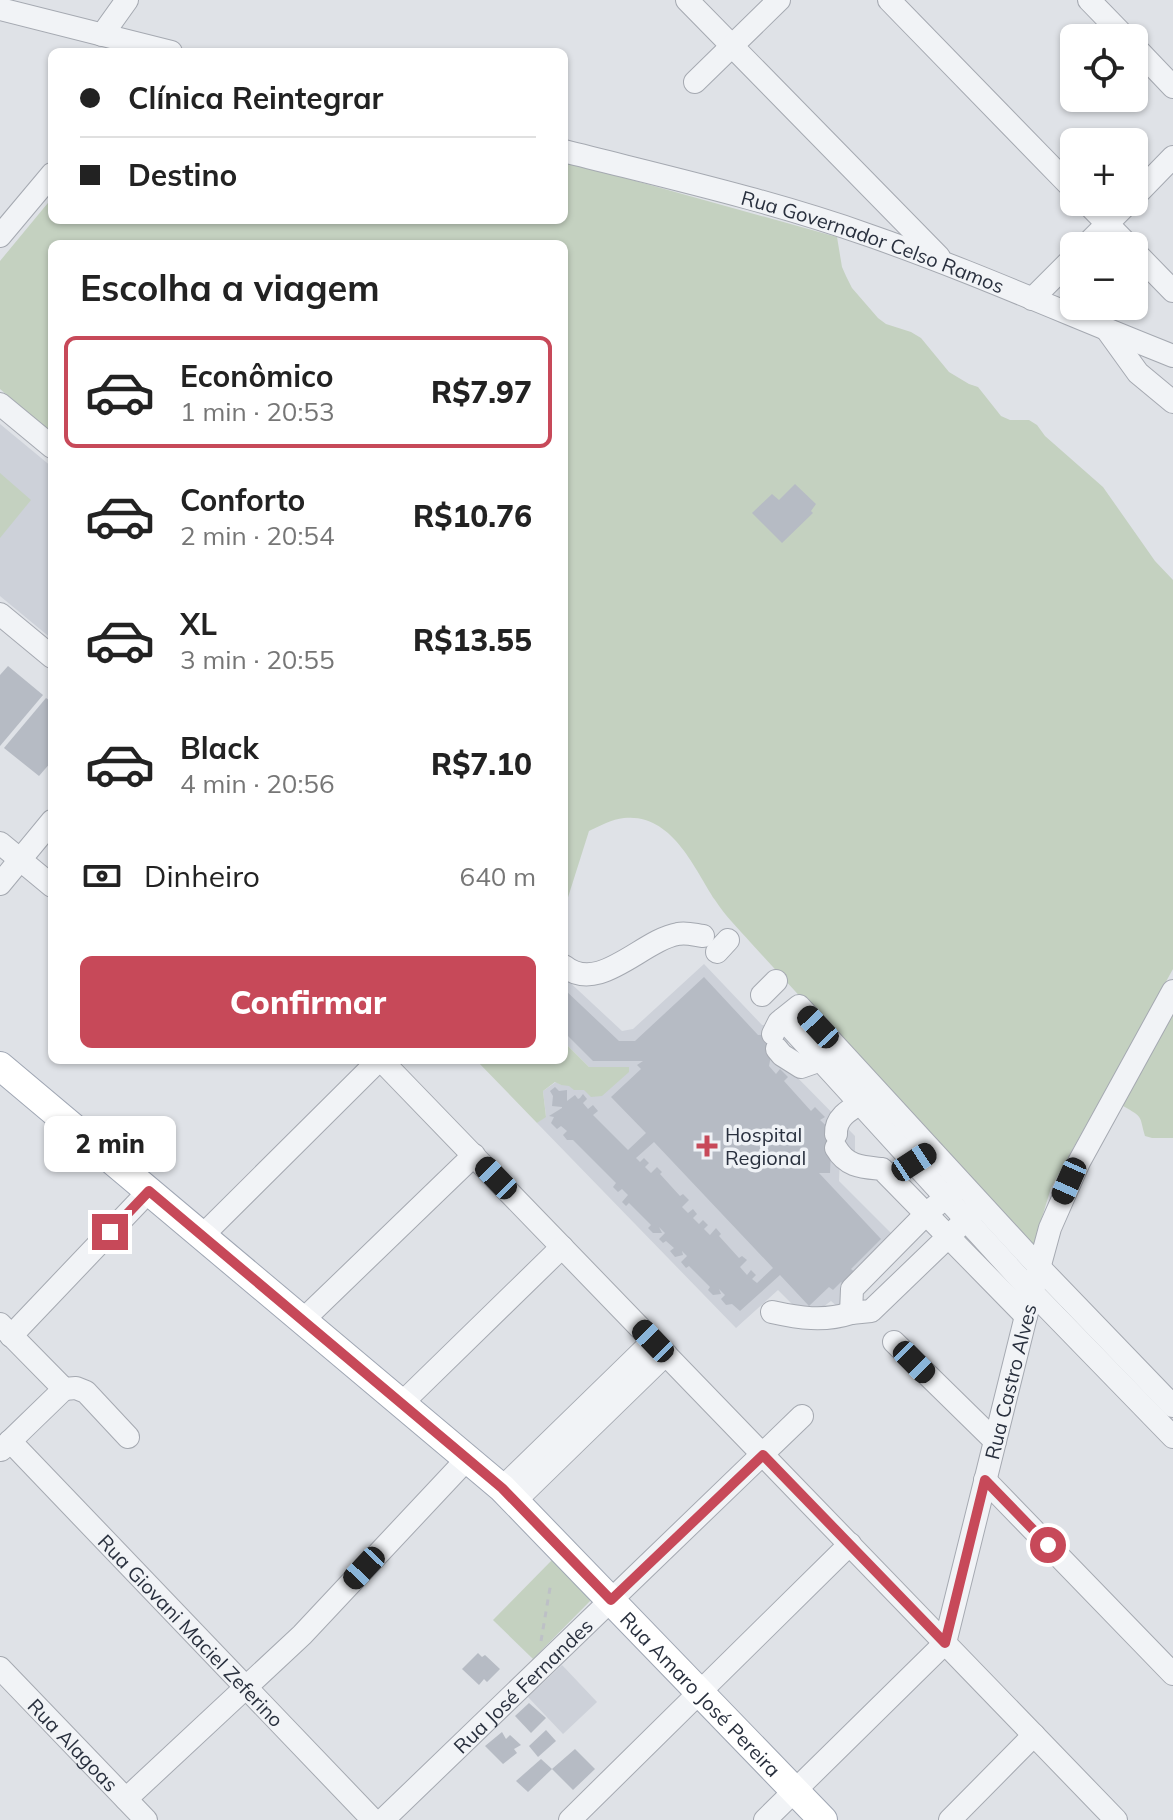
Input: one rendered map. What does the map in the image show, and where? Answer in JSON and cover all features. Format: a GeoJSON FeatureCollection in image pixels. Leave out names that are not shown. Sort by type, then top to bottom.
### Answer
{"type":"FeatureCollection","features":[{"type":"Feature","properties":{"kind":"main road","name":"Rua Amaro José Pereira"},"geometry":{"type":"LineString","coordinates":[[0,1066],[509,1494],[823,1820]]}},
{"type":"Feature","properties":{"kind":"street"},"geometry":{"type":"LineString","coordinates":[[102,35],[127,0]]}},
{"type":"Feature","properties":{"kind":"street"},"geometry":{"type":"LineString","coordinates":[[687,0],[946,264]]}},
{"type":"Feature","properties":{"kind":"street"},"geometry":{"type":"LineString","coordinates":[[695,82],[779,0]]}},
{"type":"Feature","properties":{"kind":"street"},"geometry":{"type":"LineString","coordinates":[[889,0],[1060,176]]}},
{"type":"Feature","properties":{"kind":"street"},"geometry":{"type":"LineString","coordinates":[[1089,0],[1112,24]]}},
{"type":"Feature","properties":{"kind":"street"},"geometry":{"type":"LineString","coordinates":[[0,9],[151,48]]}},
{"type":"Feature","properties":{"kind":"street"},"geometry":{"type":"LineString","coordinates":[[1148,61],[1173,87]]}},
{"type":"Feature","properties":{"kind":"street","name":"Rua Governador Celso Ramos"},"geometry":{"type":"LineString","coordinates":[[568,152],[798,212],[867,234],[1173,356]]}},
{"type":"Feature","properties":{"kind":"street"},"geometry":{"type":"LineString","coordinates":[[1148,183],[1173,157]]}},
{"type":"Feature","properties":{"kind":"street"},"geometry":{"type":"LineString","coordinates":[[0,236],[48,179]]}},
{"type":"Feature","properties":{"kind":"street"},"geometry":{"type":"LineString","coordinates":[[1099,216],[1115,232]]}},
{"type":"Feature","properties":{"kind":"street"},"geometry":{"type":"LineString","coordinates":[[1099,232],[1115,216]]}},
{"type":"Feature","properties":{"kind":"street"},"geometry":{"type":"LineString","coordinates":[[1148,265],[1173,291]]}},
{"type":"Feature","properties":{"kind":"street"},"geometry":{"type":"LineString","coordinates":[[1032,299],[1060,271]]}},
{"type":"Feature","properties":{"kind":"street"},"geometry":{"type":"LineString","coordinates":[[1107,330],[1138,373],[1173,402]]}},
{"type":"Feature","properties":{"kind":"street"},"geometry":{"type":"LineString","coordinates":[[0,404],[48,444]]}},
{"type":"Feature","properties":{"kind":"street"},"geometry":{"type":"LineString","coordinates":[[0,614],[48,654]]}},
{"type":"Feature","properties":{"kind":"street"},"geometry":{"type":"LineString","coordinates":[[0,884],[48,826]]}},
{"type":"Feature","properties":{"kind":"street"},"geometry":{"type":"LineString","coordinates":[[0,843],[48,883]]}},
{"type":"Feature","properties":{"kind":"street"},"geometry":{"type":"LineString","coordinates":[[568,969],[588,976],[606,971],[667,937],[681,933],[716,943]]}},
{"type":"Feature","properties":{"kind":"street","name":"Rua Castro Alves"},"geometry":{"type":"LineString","coordinates":[[945,1643],[1032,1292],[1059,1204],[1173,991]]}},
{"type":"Feature","properties":{"kind":"street"},"geometry":{"type":"LineString","coordinates":[[829,1054],[801,1067],[782,1055],[783,1027],[829,1054],[974,1212],[1039,1267],[1173,1406]]}},
{"type":"Feature","properties":{"kind":"street"},"geometry":{"type":"LineString","coordinates":[[202,1236],[376,1064]]}},
{"type":"Feature","properties":{"kind":"street"},"geometry":{"type":"LineString","coordinates":[[384,1064],[1116,1820]]}},
{"type":"Feature","properties":{"kind":"street"},"geometry":{"type":"LineString","coordinates":[[869,1098],[841,1117],[836,1125],[836,1141],[843,1159],[865,1168],[882,1169],[923,1157]]}},
{"type":"Feature","properties":{"kind":"street"},"geometry":{"type":"LineString","coordinates":[[303,1320],[474,1155]]}},
{"type":"Feature","properties":{"kind":"street"},"geometry":{"type":"LineString","coordinates":[[882,1169],[1026,1316]]}},
{"type":"Feature","properties":{"kind":"street"},"geometry":{"type":"LineString","coordinates":[[64,1389],[6,1330],[149,1191]]}},
{"type":"Feature","properties":{"kind":"street"},"geometry":{"type":"LineString","coordinates":[[851,1313],[852,1289],[927,1213],[954,1191]]}},
{"type":"Feature","properties":{"kind":"street"},"geometry":{"type":"LineString","coordinates":[[772,1312],[817,1319],[871,1311],[974,1212]]}},
{"type":"Feature","properties":{"kind":"street"},"geometry":{"type":"LineString","coordinates":[[974,1212],[1032,1292],[1173,1437]]}},
{"type":"Feature","properties":{"kind":"street"},"geometry":{"type":"LineString","coordinates":[[402,1403],[562,1247]]}},
{"type":"Feature","properties":{"kind":"street"},"geometry":{"type":"LineString","coordinates":[[874,1267],[895,1288]]}},
{"type":"Feature","properties":{"kind":"street"},"geometry":{"type":"LineString","coordinates":[[894,1342],[995,1441]]}},
{"type":"Feature","properties":{"kind":"street"},"geometry":{"type":"LineString","coordinates":[[509,1494],[660,1348]]}},
{"type":"Feature","properties":{"kind":"street"},"geometry":{"type":"LineString","coordinates":[[5,1446],[64,1389],[76,1388],[86,1392],[128,1437]]}},
{"type":"Feature","properties":{"kind":"street","name":"Rua José Fernandes"},"geometry":{"type":"LineString","coordinates":[[383,1820],[802,1416]]}},
{"type":"Feature","properties":{"kind":"street","name":"Rua Giovani Maciel Zeferino"},"geometry":{"type":"LineString","coordinates":[[5,1446],[246,1687],[373,1820]]}},
{"type":"Feature","properties":{"kind":"street"},"geometry":{"type":"LineString","coordinates":[[126,1799],[302,1635],[468,1458]]}},
{"type":"Feature","properties":{"kind":"street"},"geometry":{"type":"LineString","coordinates":[[985,1480],[1173,1674]]}},
{"type":"Feature","properties":{"kind":"street"},"geometry":{"type":"LineString","coordinates":[[570,1820],[850,1544]]}},
{"type":"Feature","properties":{"kind":"street"},"geometry":{"type":"LineString","coordinates":[[765,1820],[945,1643]]}},
{"type":"Feature","properties":{"kind":"street","name":"Rua Alagoas"},"geometry":{"type":"LineString","coordinates":[[0,1668],[146,1820]]}},
{"type":"Feature","properties":{"kind":"street"},"geometry":{"type":"LineString","coordinates":[[950,1820],[1034,1735]]}},
{"type":"Feature","properties":{"kind":"path"},"geometry":{"type":"LineString","coordinates":[[536,1672],[551,1582]]}},
{"type":"Feature","properties":{"kind":"shaded area"},"geometry":{"type":"Polygon","coordinates":[[[0,424],[48,464],[48,636],[0,596],[0,424]]]}},
{"type":"Feature","properties":{"kind":"shaded area","name":"Hospital Regional"},"geometry":{"type":"Polygon","coordinates":[[[704,964],[762,1025],[780,1025],[788,1034],[787,1067],[855,1136],[855,1156],[840,1157],[839,1181],[897,1239],[840,1309],[831,1301],[807,1319],[778,1290],[736,1328],[537,1123],[546,1116],[543,1091],[556,1082],[569,1085],[628,1067],[589,1067],[568,1046],[568,981],[622,1031],[633,1029],[704,964]]]}},
{"type":"Feature","properties":{"kind":"shaded area"},"geometry":{"type":"Polygon","coordinates":[[[562,1665],[597,1702],[563,1734],[528,1697],[562,1665]]]}},
{"type":"Feature","properties":{"kind":"green space"},"geometry":{"type":"Polygon","coordinates":[[[568,162],[837,237],[842,267],[852,288],[878,318],[921,338],[949,372],[978,387],[1001,416],[1010,420],[1029,420],[1037,425],[1045,436],[1103,487],[1155,561],[1173,580],[1173,969],[1051,1188],[1032,1250],[732,922],[680,845],[668,833],[656,824],[624,818],[589,831],[568,897],[568,240],[48,240],[48,430],[0,389],[0,261],[48,203],[48,224],[568,224],[568,162]]]}},
{"type":"Feature","properties":{"kind":"green space"},"geometry":{"type":"Polygon","coordinates":[[[0,473],[31,500],[0,538],[0,473]]]}},
{"type":"Feature","properties":{"kind":"green space"},"geometry":{"type":"Polygon","coordinates":[[[1173,1004],[1173,1138],[1152,1138],[1145,1136],[1140,1118],[1122,1102],[1149,1049],[1155,1046],[1173,1004]]]}},
{"type":"Feature","properties":{"kind":"green space"},"geometry":{"type":"Polygon","coordinates":[[[568,1046],[589,1067],[629,1067],[629,1072],[602,1096],[591,1097],[584,1090],[574,1090],[555,1082],[543,1091],[546,1117],[537,1123],[480,1064],[568,1064],[568,1046]]]}},
{"type":"Feature","properties":{"kind":"green space"},"geometry":{"type":"Polygon","coordinates":[[[553,1559],[593,1598],[533,1659],[493,1620],[553,1559]]]}},
{"type":"Feature","properties":{"kind":"building"},"geometry":{"type":"Polygon","coordinates":[[[795,484],[816,504],[811,511],[813,513],[782,543],[752,513],[772,494],[779,500],[795,484]]]}},
{"type":"Feature","properties":{"kind":"building"},"geometry":{"type":"Polygon","coordinates":[[[8,666],[43,695],[0,746],[0,675],[8,666]]]}},
{"type":"Feature","properties":{"kind":"building"},"geometry":{"type":"Polygon","coordinates":[[[48,699],[48,766],[39,776],[4,748],[48,699]]]}},
{"type":"Feature","properties":{"kind":"building","name":"Hospital Regional"},"geometry":{"type":"Polygon","coordinates":[[[704,977],[758,1035],[783,1034],[783,1049],[772,1050],[769,1066],[776,1074],[780,1069],[788,1077],[784,1081],[811,1111],[815,1107],[825,1117],[820,1120],[835,1134],[830,1173],[819,1173],[881,1239],[851,1269],[858,1275],[847,1288],[841,1282],[833,1290],[829,1287],[809,1306],[780,1275],[740,1311],[732,1304],[726,1305],[721,1299],[725,1295],[719,1289],[721,1294],[713,1295],[708,1290],[710,1287],[689,1266],[686,1268],[681,1262],[687,1256],[682,1251],[683,1255],[675,1257],[670,1251],[674,1248],[659,1239],[665,1233],[659,1227],[662,1233],[653,1233],[648,1228],[651,1225],[629,1203],[626,1206],[622,1202],[628,1195],[622,1189],[618,1192],[613,1187],[616,1183],[573,1140],[567,1140],[563,1135],[567,1131],[561,1126],[557,1129],[551,1123],[554,1117],[549,1116],[562,1108],[552,1106],[550,1091],[555,1087],[559,1091],[567,1090],[567,1101],[575,1095],[578,1099],[583,1094],[587,1099],[583,1103],[588,1109],[593,1105],[598,1111],[593,1115],[628,1150],[646,1133],[611,1097],[641,1069],[637,1065],[643,1061],[593,1061],[568,1036],[568,993],[619,1041],[635,1041],[704,977]],[[654,1142],[636,1158],[640,1162],[644,1158],[649,1163],[645,1167],[651,1173],[657,1167],[662,1172],[660,1174],[680,1196],[683,1194],[689,1200],[682,1207],[688,1213],[693,1209],[697,1214],[693,1218],[699,1224],[703,1220],[708,1225],[704,1229],[710,1235],[716,1228],[721,1234],[719,1236],[739,1258],[742,1256],[747,1260],[740,1267],[747,1275],[751,1270],[756,1275],[752,1279],[757,1283],[773,1268],[654,1142]]]}},
{"type":"Feature","properties":{"kind":"building"},"geometry":{"type":"Polygon","coordinates":[[[478,1653],[482,1657],[485,1655],[500,1669],[487,1682],[484,1679],[479,1685],[462,1669],[478,1653]]]}},
{"type":"Feature","properties":{"kind":"building"},"geometry":{"type":"Polygon","coordinates":[[[529,1703],[546,1718],[531,1733],[515,1716],[529,1703]]]}},
{"type":"Feature","properties":{"kind":"building"},"geometry":{"type":"Polygon","coordinates":[[[546,1730],[556,1741],[538,1757],[529,1746],[546,1730]]]}},
{"type":"Feature","properties":{"kind":"building"},"geometry":{"type":"Polygon","coordinates":[[[502,1732],[506,1739],[510,1735],[521,1745],[514,1749],[517,1753],[503,1764],[485,1746],[502,1732]]]}},
{"type":"Feature","properties":{"kind":"building"},"geometry":{"type":"Polygon","coordinates":[[[575,1749],[595,1769],[573,1790],[552,1769],[575,1749]]]}},
{"type":"Feature","properties":{"kind":"building"},"geometry":{"type":"Polygon","coordinates":[[[541,1759],[552,1769],[528,1792],[516,1781],[541,1759]]]}},
{"type":"Feature","properties":{"kind":"place","name":"Hospital Regional"},"geometry":{"type":"Point","coordinates":[707,1146]}},
{"type":"Feature","properties":{"kind":"route"},"geometry":{"type":"LineString","coordinates":[[110,1232],[149,1191],[502,1488],[611,1600],[763,1455],[945,1643],[985,1480],[1048,1545]]}}]}
